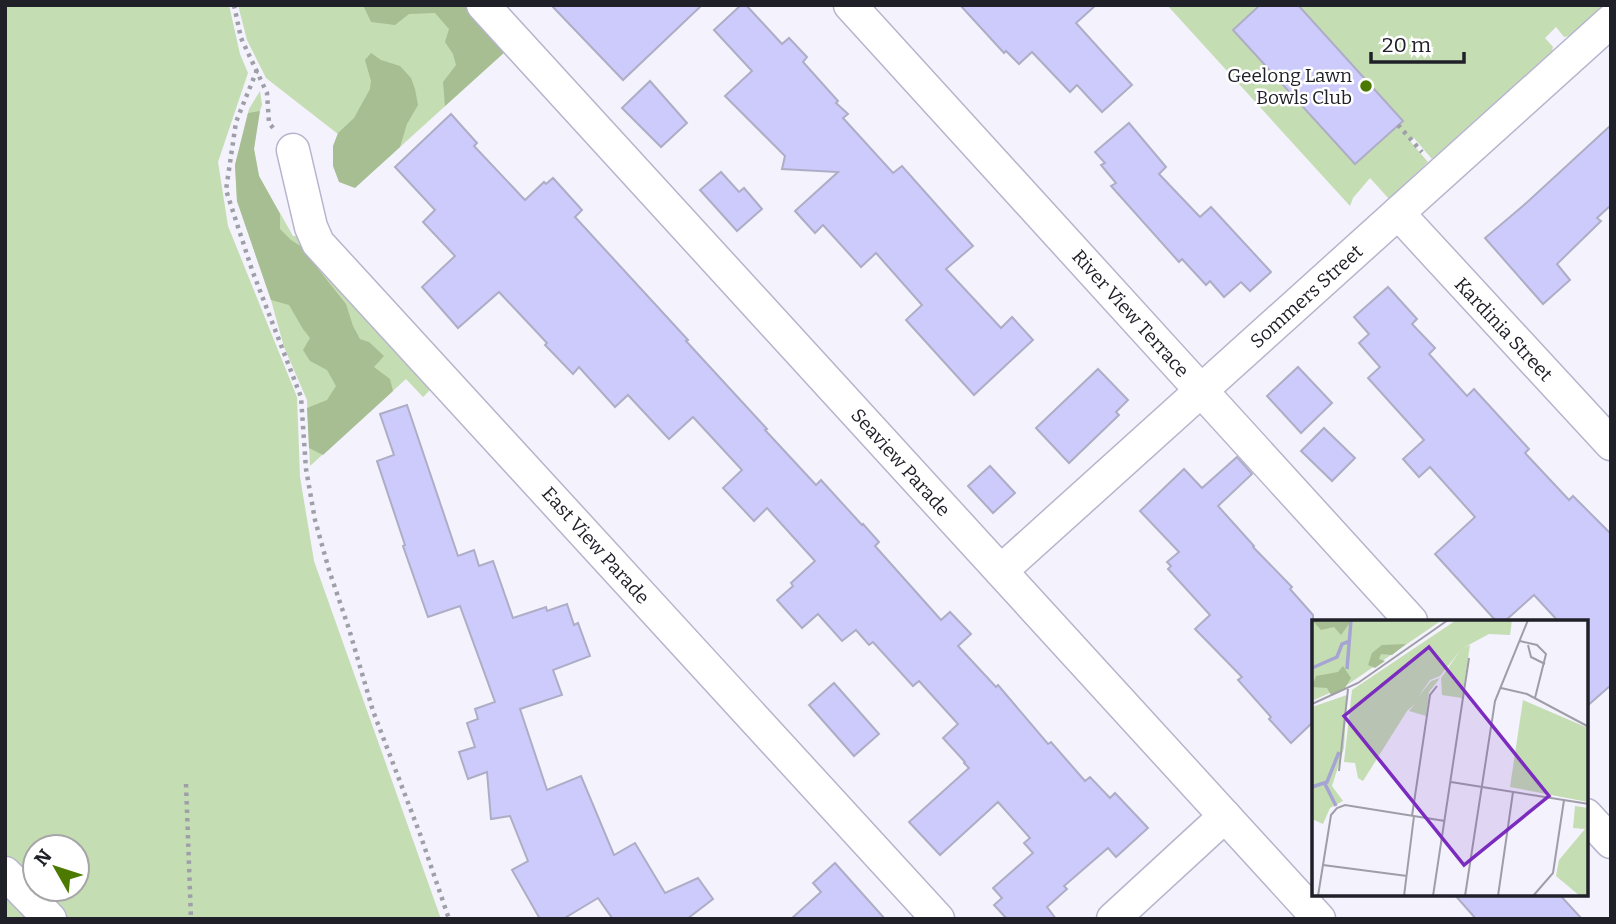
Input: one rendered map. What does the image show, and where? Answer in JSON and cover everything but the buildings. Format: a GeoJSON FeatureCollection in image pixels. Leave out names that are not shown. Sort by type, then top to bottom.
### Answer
{"type":"FeatureCollection","features":[{"type":"Feature","properties":{"kind":"street","name":"Seaview Parade"},"geometry":{"type":"LineString","coordinates":[[483,5],[1320,919]]}},
{"type":"Feature","properties":{"kind":"street","name":"River View Terrace"},"geometry":{"type":"LineString","coordinates":[[850,5],[1410,620]]}},
{"type":"Feature","properties":{"kind":"street","name":"Sommers Street"},"geometry":{"type":"LineString","coordinates":[[1001,571],[1611,21]]}},
{"type":"Feature","properties":{"kind":"street","name":"East View Parade"},"geometry":{"type":"LineString","coordinates":[[293,150],[311,227],[318,243],[938,919]]}},
{"type":"Feature","properties":{"kind":"street","name":"Kardinia Street"},"geometry":{"type":"LineString","coordinates":[[1398,213],[1611,444]]}},
{"type":"Feature","properties":{"kind":"street"},"geometry":{"type":"LineString","coordinates":[[1114,919],[1225,816]]}},
{"type":"Feature","properties":{"kind":"street"},"geometry":{"type":"LineString","coordinates":[[1588,817],[1611,842]]}},
{"type":"Feature","properties":{"kind":"street"},"geometry":{"type":"LineString","coordinates":[[5,873],[50,919]]}},
{"type":"Feature","properties":{"kind":"path"},"geometry":{"type":"LineString","coordinates":[[234,5],[241,38],[267,93],[269,123],[293,150]]}},
{"type":"Feature","properties":{"kind":"path"},"geometry":{"type":"LineString","coordinates":[[257,70],[236,122],[226,190],[251,270],[301,397],[308,482],[329,570],[373,711],[416,822],[449,919]]}},
{"type":"Feature","properties":{"kind":"path"},"geometry":{"type":"LineString","coordinates":[[186,784],[191,919]]}},
{"type":"Feature","properties":{"kind":"green space"},"geometry":{"type":"Polygon","coordinates":[[[5,5],[229,5],[240,54],[248,73],[218,162],[228,226],[297,397],[300,477],[314,561],[441,919],[66,919],[51,903],[91,903],[91,833],[21,833],[21,873],[5,857],[5,5]]]}},
{"type":"Feature","properties":{"kind":"green space"},"geometry":{"type":"Polygon","coordinates":[[[238,5],[465,5],[507,50],[379,166],[266,78],[247,40],[238,5]]]}},
{"type":"Feature","properties":{"kind":"green space"},"geometry":{"type":"Polygon","coordinates":[[[363,5],[470,5],[507,50],[445,106],[443,82],[456,65],[445,42],[449,29],[435,13],[409,14],[395,25],[371,22],[363,5]]]}},
{"type":"Feature","properties":{"kind":"green space","name":"Geelong Lawn Bowls Club"},"geometry":{"type":"Polygon","coordinates":[[[1167,5],[1604,5],[1569,36],[1564,37],[1556,27],[1545,38],[1553,47],[1552,51],[1432,159],[1414,138],[1410,141],[1428,162],[1389,199],[1370,178],[1353,198],[1350,206],[1167,5]]]}},
{"type":"Feature","properties":{"kind":"green space"},"geometry":{"type":"Polygon","coordinates":[[[371,53],[381,60],[400,66],[411,78],[418,105],[407,124],[400,147],[355,188],[339,182],[333,166],[333,146],[338,133],[354,118],[370,89],[371,81],[365,60],[371,53]]]}},
{"type":"Feature","properties":{"kind":"green space"},"geometry":{"type":"Polygon","coordinates":[[[260,91],[262,105],[254,149],[259,176],[293,236],[303,236],[437,383],[423,397],[406,379],[310,466],[307,400],[284,347],[237,201],[235,165],[249,109],[260,91]]]}},
{"type":"Feature","properties":{"kind":"green space"},"geometry":{"type":"Polygon","coordinates":[[[260,111],[254,149],[259,176],[280,214],[280,229],[302,247],[346,304],[360,339],[369,342],[384,356],[374,367],[390,379],[393,391],[323,455],[309,448],[307,408],[327,400],[336,386],[327,370],[310,361],[303,350],[310,338],[289,305],[271,300],[237,201],[235,165],[248,113],[260,111]]]}},
{"type":"Feature","properties":{"kind":"green space"},"geometry":{"type":"Polygon","coordinates":[[[5,885],[39,919],[5,919],[5,885]]]}},
{"type":"Feature","properties":{"kind":"place","name":"Geelong Lawn Bowls Club"},"geometry":{"type":"Point","coordinates":[1366,86]}}]}
